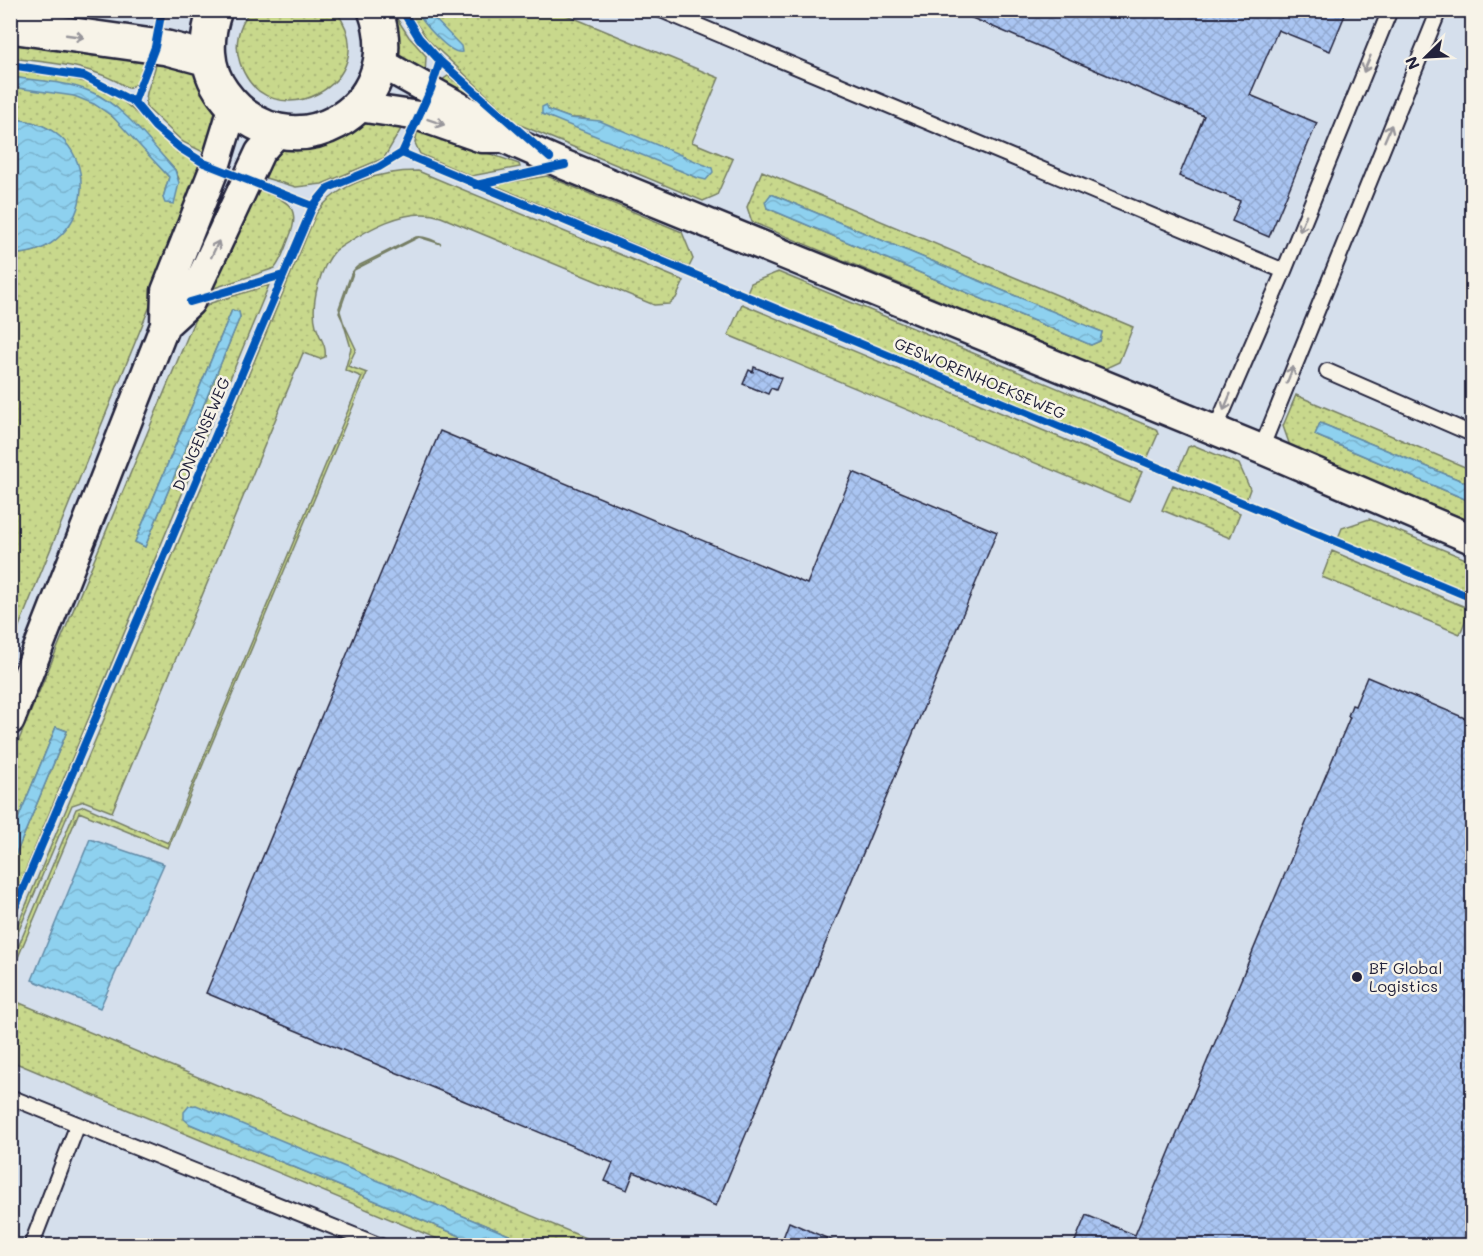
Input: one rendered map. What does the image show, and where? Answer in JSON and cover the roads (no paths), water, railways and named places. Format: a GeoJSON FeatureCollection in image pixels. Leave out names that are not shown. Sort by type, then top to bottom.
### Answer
{"type":"FeatureCollection","features":[{"type":"Feature","properties":{"kind":"street"},"geometry":{"type":"LineString","coordinates":[[215,10],[207,41],[208,59],[217,85],[233,108],[246,118],[278,132],[295,133],[321,129],[345,118],[358,106],[376,79],[381,63],[380,26],[375,10]]}},
{"type":"Feature","properties":{"kind":"street"},"geometry":{"type":"LineString","coordinates":[[10,26],[167,48],[208,59]]}},
{"type":"Feature","properties":{"kind":"street"},"geometry":{"type":"LineString","coordinates":[[381,63],[490,124],[506,139]]}},
{"type":"Feature","properties":{"kind":"street"},"geometry":{"type":"LineString","coordinates":[[358,106],[419,116],[482,138],[506,139],[1261,449],[1473,539]]}},
{"type":"Feature","properties":{"kind":"street"},"geometry":{"type":"LineString","coordinates":[[10,720],[165,325],[166,291],[219,156],[233,108]]}},
{"type":"Feature","properties":{"kind":"street"},"geometry":{"type":"LineString","coordinates":[[165,325],[190,302],[260,152],[278,132]]}},
{"type":"Feature","properties":{"kind":"lane"},"geometry":{"type":"LineString","coordinates":[[661,10],[1284,271]]}},
{"type":"Feature","properties":{"kind":"lane"},"geometry":{"type":"LineString","coordinates":[[1215,430],[1284,271],[1390,10]]}},
{"type":"Feature","properties":{"kind":"lane"},"geometry":{"type":"LineString","coordinates":[[1261,449],[1439,10]]}},
{"type":"Feature","properties":{"kind":"lane"},"geometry":{"type":"LineString","coordinates":[[1328,372],[1473,434]]}},
{"type":"Feature","properties":{"kind":"lane"},"geometry":{"type":"LineString","coordinates":[[10,1097],[381,1245]]}},
{"type":"Feature","properties":{"kind":"lane"},"geometry":{"type":"LineString","coordinates":[[31,1245],[78,1124]]}},
{"type":"Feature","properties":{"kind":"water"},"geometry":{"type":"Polygon","coordinates":[[[416,11],[427,11],[461,46],[462,52],[457,52],[444,43],[430,30],[416,11]]]}},
{"type":"Feature","properties":{"kind":"water"},"geometry":{"type":"Polygon","coordinates":[[[11,77],[80,88],[114,105],[175,170],[179,183],[174,204],[165,203],[163,198],[169,177],[112,116],[94,104],[74,96],[11,87],[11,77]]]}},
{"type":"Feature","properties":{"kind":"water"},"geometry":{"type":"Polygon","coordinates":[[[546,105],[548,110],[570,118],[600,121],[712,168],[713,172],[706,180],[698,178],[542,114],[542,107],[546,105]]]}},
{"type":"Feature","properties":{"kind":"water"},"geometry":{"type":"Polygon","coordinates":[[[11,119],[43,126],[65,142],[78,164],[81,189],[75,214],[61,235],[39,249],[10,254],[11,119]]]}},
{"type":"Feature","properties":{"kind":"water"},"geometry":{"type":"Polygon","coordinates":[[[771,194],[1102,332],[1100,341],[1091,345],[767,208],[765,202],[771,194]]]}},
{"type":"Feature","properties":{"kind":"water"},"geometry":{"type":"Polygon","coordinates":[[[232,310],[239,312],[240,317],[145,547],[135,542],[232,310]]]}},
{"type":"Feature","properties":{"kind":"water"},"geometry":{"type":"Polygon","coordinates":[[[1320,423],[1472,485],[1472,502],[1315,435],[1320,423]]]}},
{"type":"Feature","properties":{"kind":"water"},"geometry":{"type":"Polygon","coordinates":[[[56,727],[67,731],[11,866],[11,836],[56,727]]]}},
{"type":"Feature","properties":{"kind":"water"},"geometry":{"type":"Polygon","coordinates":[[[90,839],[164,864],[100,1008],[32,980],[90,839]]]}},
{"type":"Feature","properties":{"kind":"water"},"geometry":{"type":"Polygon","coordinates":[[[196,1105],[533,1245],[482,1245],[190,1124],[184,1119],[184,1112],[189,1106],[196,1105]]]}},
{"type":"Feature","properties":{"kind":"place","name":"BF Global Logistics"},"geometry":{"type":"Point","coordinates":[1357,977]}}]}
